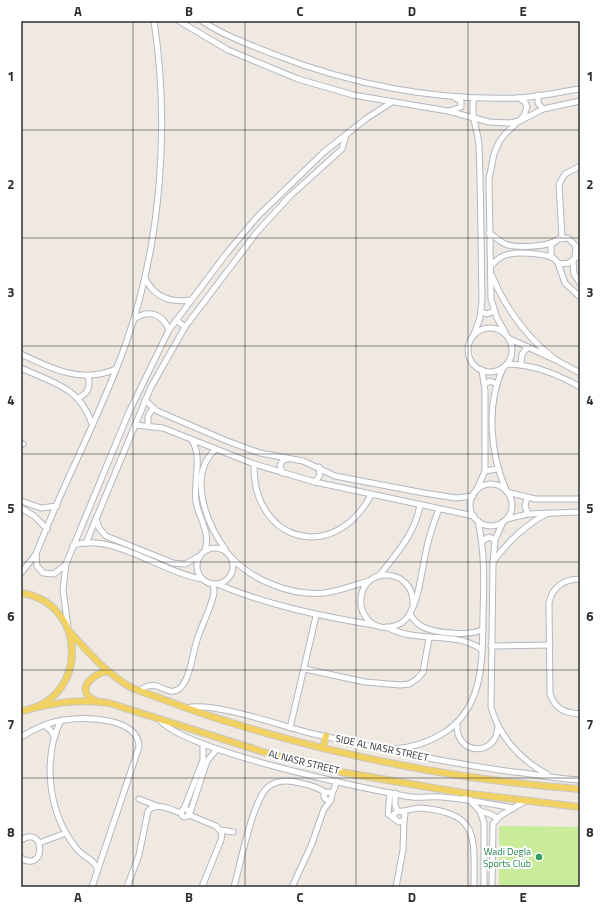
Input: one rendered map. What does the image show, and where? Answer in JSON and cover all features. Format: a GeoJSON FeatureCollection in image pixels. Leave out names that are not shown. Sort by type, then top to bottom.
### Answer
{"type":"FeatureCollection","features":[{"type":"Feature","properties":{"kind":"main road"},"geometry":{"type":"LineString","coordinates":[[21,593],[41,599],[62,617],[69,631],[73,653],[67,677],[58,690],[51,698],[22,712]]}},
{"type":"Feature","properties":{"kind":"main road","name":"AL NASR STREET"},"geometry":{"type":"LineString","coordinates":[[69,631],[107,671],[119,681],[140,691],[232,723],[323,748],[399,765],[475,777],[580,789]]}},
{"type":"Feature","properties":{"kind":"main road"},"geometry":{"type":"LineString","coordinates":[[97,701],[89,696],[87,692],[87,683],[93,676],[107,671]]}},
{"type":"Feature","properties":{"kind":"main road","name":"AL NASR STREET"},"geometry":{"type":"LineString","coordinates":[[33,708],[66,701],[97,701],[120,706],[270,754],[327,768],[395,782],[463,793],[580,807]]}},
{"type":"Feature","properties":{"kind":"main road"},"geometry":{"type":"LineString","coordinates":[[323,748],[326,736]]}},
{"type":"Feature","properties":{"kind":"street"},"geometry":{"type":"LineString","coordinates":[[21,573],[36,554],[116,369],[134,318],[145,278],[154,232],[160,142],[158,65],[154,21]]}},
{"type":"Feature","properties":{"kind":"street"},"geometry":{"type":"LineString","coordinates":[[179,21],[228,50],[287,75],[353,95],[448,111],[499,123],[520,121]]}},
{"type":"Feature","properties":{"kind":"street"},"geometry":{"type":"LineString","coordinates":[[202,21],[254,47],[295,63],[342,78],[383,87],[474,98],[519,98],[580,89]]}},
{"type":"Feature","properties":{"kind":"street"},"geometry":{"type":"LineString","coordinates":[[446,95],[459,99],[462,102],[460,108],[448,111]]}},
{"type":"Feature","properties":{"kind":"street"},"geometry":{"type":"LineString","coordinates":[[538,95],[538,103],[543,109]]}},
{"type":"Feature","properties":{"kind":"street"},"geometry":{"type":"LineString","coordinates":[[474,98],[472,108],[478,143],[480,178],[481,312],[474,334],[469,343],[468,354],[475,366],[482,370],[493,372],[506,366],[521,364],[551,372],[580,387]]}},
{"type":"Feature","properties":{"kind":"street"},"geometry":{"type":"LineString","coordinates":[[519,98],[525,102],[527,107],[520,121]]}},
{"type":"Feature","properties":{"kind":"street"},"geometry":{"type":"LineString","coordinates":[[551,776],[530,764],[520,755],[498,726],[491,699],[493,563],[495,540],[512,508],[510,497],[497,469],[494,448],[493,412],[497,384],[513,352],[510,339],[494,311],[491,299],[489,179],[494,154],[499,142],[505,134],[520,121],[543,109],[580,101]]}},
{"type":"Feature","properties":{"kind":"street"},"geometry":{"type":"LineString","coordinates":[[69,631],[63,590],[66,564],[129,412],[169,330],[226,254],[257,217],[313,162],[372,115],[392,102]]}},
{"type":"Feature","properties":{"kind":"street"},"geometry":{"type":"LineString","coordinates":[[86,542],[145,400],[157,375],[186,327],[257,232],[290,196],[342,149],[346,135]]}},
{"type":"Feature","properties":{"kind":"street"},"geometry":{"type":"LineString","coordinates":[[562,237],[559,184],[565,174],[580,166]]}},
{"type":"Feature","properties":{"kind":"street"},"geometry":{"type":"LineString","coordinates":[[480,178],[484,177],[489,179]]}},
{"type":"Feature","properties":{"kind":"street"},"geometry":{"type":"LineString","coordinates":[[489,233],[511,246],[543,246],[562,237],[580,243]]}},
{"type":"Feature","properties":{"kind":"street"},"geometry":{"type":"LineString","coordinates":[[554,242],[550,250],[553,258],[558,263],[565,283],[580,297]]}},
{"type":"Feature","properties":{"kind":"street"},"geometry":{"type":"LineString","coordinates":[[574,242],[577,250],[574,274],[580,283]]}},
{"type":"Feature","properties":{"kind":"street"},"geometry":{"type":"LineString","coordinates":[[491,266],[502,257],[510,254],[539,254],[553,258]]}},
{"type":"Feature","properties":{"kind":"street"},"geometry":{"type":"LineString","coordinates":[[558,263],[565,264],[576,257]]}},
{"type":"Feature","properties":{"kind":"street"},"geometry":{"type":"LineString","coordinates":[[491,274],[501,296],[518,322],[538,345],[556,360]]}},
{"type":"Feature","properties":{"kind":"street"},"geometry":{"type":"LineString","coordinates":[[145,278],[152,290],[163,298],[176,301],[191,300]]}},
{"type":"Feature","properties":{"kind":"street"},"geometry":{"type":"LineString","coordinates":[[481,312],[489,314],[494,311]]}},
{"type":"Feature","properties":{"kind":"street"},"geometry":{"type":"LineString","coordinates":[[134,318],[146,313],[158,316],[163,319],[169,330]]}},
{"type":"Feature","properties":{"kind":"street"},"geometry":{"type":"LineString","coordinates":[[176,320],[186,327]]}},
{"type":"Feature","properties":{"kind":"street"},"geometry":{"type":"LineString","coordinates":[[474,334],[481,329],[489,327],[498,328],[505,332]]}},
{"type":"Feature","properties":{"kind":"street"},"geometry":{"type":"LineString","coordinates":[[510,339],[556,360],[580,373]]}},
{"type":"Feature","properties":{"kind":"street"},"geometry":{"type":"LineString","coordinates":[[521,364],[522,354],[528,347]]}},
{"type":"Feature","properties":{"kind":"street"},"geometry":{"type":"LineString","coordinates":[[21,354],[58,371],[88,376],[108,373],[116,369]]}},
{"type":"Feature","properties":{"kind":"street"},"geometry":{"type":"LineString","coordinates":[[21,368],[63,386],[78,398],[87,410],[92,424]]}},
{"type":"Feature","properties":{"kind":"street"},"geometry":{"type":"LineString","coordinates":[[387,750],[400,749],[424,743],[457,724],[476,689],[482,650],[484,579],[482,541],[476,519],[471,508],[475,493],[485,471],[484,384],[482,370]]}},
{"type":"Feature","properties":{"kind":"street"},"geometry":{"type":"LineString","coordinates":[[78,398],[87,391],[90,384],[88,376]]}},
{"type":"Feature","properties":{"kind":"street"},"geometry":{"type":"LineString","coordinates":[[484,384],[490,381],[497,384]]}},
{"type":"Feature","properties":{"kind":"street"},"geometry":{"type":"LineString","coordinates":[[145,400],[153,408],[192,427],[244,448],[303,461],[319,467],[335,476],[388,487],[456,498],[475,493],[484,486],[494,485],[507,492],[527,498],[580,499]]}},
{"type":"Feature","properties":{"kind":"street"},"geometry":{"type":"LineString","coordinates":[[148,425],[148,416],[153,408]]}},
{"type":"Feature","properties":{"kind":"street"},"geometry":{"type":"LineString","coordinates":[[135,425],[148,425],[169,430],[215,450],[282,473],[371,495],[439,509],[476,519],[488,526],[498,525],[505,520],[528,514],[580,512]]}},
{"type":"Feature","properties":{"kind":"street"},"geometry":{"type":"LineString","coordinates":[[192,440],[197,452],[195,495],[206,536],[205,550]]}},
{"type":"Feature","properties":{"kind":"street"},"geometry":{"type":"LineString","coordinates":[[215,450],[210,454],[205,469],[202,487],[203,499],[212,530],[227,552],[239,566],[257,577],[282,587],[312,593],[331,592],[370,581],[379,576],[410,535],[418,518],[420,505]]}},
{"type":"Feature","properties":{"kind":"street"},"geometry":{"type":"LineString","coordinates":[[282,473],[279,467],[281,463],[289,458]]}},
{"type":"Feature","properties":{"kind":"street"},"geometry":{"type":"LineString","coordinates":[[254,464],[255,485],[262,504],[274,522],[292,533],[314,536],[336,532],[360,513],[371,495]]}},
{"type":"Feature","properties":{"kind":"street"},"geometry":{"type":"LineString","coordinates":[[315,482],[320,475],[319,467]]}},
{"type":"Feature","properties":{"kind":"street"},"geometry":{"type":"LineString","coordinates":[[485,471],[497,469]]}},
{"type":"Feature","properties":{"kind":"street"},"geometry":{"type":"LineString","coordinates":[[98,486],[108,490]]}},
{"type":"Feature","properties":{"kind":"street"},"geometry":{"type":"LineString","coordinates":[[527,498],[526,506],[528,514]]}},
{"type":"Feature","properties":{"kind":"street"},"geometry":{"type":"LineString","coordinates":[[21,501],[41,508],[57,506]]}},
{"type":"Feature","properties":{"kind":"street"},"geometry":{"type":"LineString","coordinates":[[21,508],[34,516],[47,529]]}},
{"type":"Feature","properties":{"kind":"street"},"geometry":{"type":"LineString","coordinates":[[387,627],[403,622],[410,614],[421,578],[431,531],[439,509]]}},
{"type":"Feature","properties":{"kind":"street"},"geometry":{"type":"LineString","coordinates":[[493,563],[508,542],[520,531],[548,513]]}},
{"type":"Feature","properties":{"kind":"street"},"geometry":{"type":"LineString","coordinates":[[96,517],[97,525],[102,533],[110,538],[173,563],[185,564],[198,557],[205,550],[215,547],[227,552]]}},
{"type":"Feature","properties":{"kind":"street"},"geometry":{"type":"LineString","coordinates":[[98,542],[98,537],[102,533]]}},
{"type":"Feature","properties":{"kind":"street"},"geometry":{"type":"LineString","coordinates":[[482,541],[490,537],[495,540]]}},
{"type":"Feature","properties":{"kind":"street"},"geometry":{"type":"LineString","coordinates":[[73,545],[86,542],[98,542],[186,576],[202,579],[251,597],[316,616],[387,627],[402,634],[467,642],[482,650]]}},
{"type":"Feature","properties":{"kind":"street"},"geometry":{"type":"LineString","coordinates":[[36,554],[37,566],[43,574],[54,574],[61,570],[66,564]]}},
{"type":"Feature","properties":{"kind":"street"},"geometry":{"type":"LineString","coordinates":[[198,557],[197,571],[202,579]]}},
{"type":"Feature","properties":{"kind":"street"},"geometry":{"type":"LineString","coordinates":[[215,584],[224,582],[231,574],[233,568],[231,557]]}},
{"type":"Feature","properties":{"kind":"street"},"geometry":{"type":"LineString","coordinates":[[379,576],[396,576],[406,583],[412,593],[413,604]]}},
{"type":"Feature","properties":{"kind":"street"},"geometry":{"type":"LineString","coordinates":[[580,579],[566,581],[553,592],[549,603],[550,694],[552,700],[560,710],[580,714]]}},
{"type":"Feature","properties":{"kind":"street"},"geometry":{"type":"LineString","coordinates":[[370,581],[362,594],[361,605],[368,619],[377,625]]}},
{"type":"Feature","properties":{"kind":"street"},"geometry":{"type":"LineString","coordinates":[[140,691],[151,685],[172,691],[181,687],[190,666],[198,637],[213,596],[215,584]]}},
{"type":"Feature","properties":{"kind":"street"},"geometry":{"type":"LineString","coordinates":[[410,614],[415,622],[428,629],[469,634],[483,629]]}},
{"type":"Feature","properties":{"kind":"street"},"geometry":{"type":"LineString","coordinates":[[290,728],[305,669],[316,616]]}},
{"type":"Feature","properties":{"kind":"street"},"geometry":{"type":"LineString","coordinates":[[305,669],[365,682],[400,685],[409,684],[417,679],[423,672],[429,638]]}},
{"type":"Feature","properties":{"kind":"street"},"geometry":{"type":"LineString","coordinates":[[491,646],[550,645]]}},
{"type":"Feature","properties":{"kind":"street","name":"SIDE AL NASR STREET"},"geometry":{"type":"LineString","coordinates":[[187,708],[196,706],[211,707],[290,728],[387,750],[487,768],[580,780]]}},
{"type":"Feature","properties":{"kind":"street"},"geometry":{"type":"LineString","coordinates":[[21,737],[44,725],[61,720],[79,718],[110,722],[132,730],[139,741],[139,747],[92,887]]}},
{"type":"Feature","properties":{"kind":"street"},"geometry":{"type":"LineString","coordinates":[[159,719],[169,729],[203,744],[296,772],[413,797],[441,797],[514,808]]}},
{"type":"Feature","properties":{"kind":"street"},"geometry":{"type":"LineString","coordinates":[[61,720],[54,737],[50,761],[51,785],[56,809],[66,833],[80,852],[91,858],[98,870]]}},
{"type":"Feature","properties":{"kind":"street"},"geometry":{"type":"LineString","coordinates":[[457,724],[458,736],[462,742],[473,749],[486,747],[491,744],[497,733],[498,726]]}},
{"type":"Feature","properties":{"kind":"street"},"geometry":{"type":"LineString","coordinates":[[44,725],[52,732],[54,737]]}},
{"type":"Feature","properties":{"kind":"street"},"geometry":{"type":"LineString","coordinates":[[203,744],[205,760],[190,814],[184,817],[182,811],[205,760],[217,749]]}},
{"type":"Feature","properties":{"kind":"street"},"geometry":{"type":"LineString","coordinates":[[234,887],[258,802],[265,790],[275,783],[289,780],[316,787],[328,800],[331,800]]}},
{"type":"Feature","properties":{"kind":"street"},"geometry":{"type":"LineString","coordinates":[[324,809],[331,800],[337,781]]}},
{"type":"Feature","properties":{"kind":"street"},"geometry":{"type":"LineString","coordinates":[[393,793],[395,806],[403,815],[403,850],[396,887]]}},
{"type":"Feature","properties":{"kind":"street"},"geometry":{"type":"LineString","coordinates":[[393,793],[387,811],[389,816],[394,817],[403,815],[420,808],[442,812],[457,817],[466,824],[471,832],[474,844],[474,887]]}},
{"type":"Feature","properties":{"kind":"street"},"geometry":{"type":"LineString","coordinates":[[463,793],[480,811],[485,828],[484,887]]}},
{"type":"Feature","properties":{"kind":"street"},"geometry":{"type":"LineString","coordinates":[[325,795],[332,794]]}},
{"type":"Feature","properties":{"kind":"street"},"geometry":{"type":"LineString","coordinates":[[292,887],[311,846],[324,809],[325,795]]}},
{"type":"Feature","properties":{"kind":"street"},"geometry":{"type":"LineString","coordinates":[[139,799],[157,806],[182,811]]}},
{"type":"Feature","properties":{"kind":"street"},"geometry":{"type":"LineString","coordinates":[[492,887],[492,827],[497,818],[525,801]]}},
{"type":"Feature","properties":{"kind":"street"},"geometry":{"type":"LineString","coordinates":[[127,887],[139,855],[146,815],[150,808],[157,806]]}},
{"type":"Feature","properties":{"kind":"street"},"geometry":{"type":"LineString","coordinates":[[480,811],[497,818]]}},
{"type":"Feature","properties":{"kind":"street"},"geometry":{"type":"LineString","coordinates":[[190,814],[216,826],[221,830],[233,832]]}},
{"type":"Feature","properties":{"kind":"street"},"geometry":{"type":"LineString","coordinates":[[202,887],[221,840],[221,830]]}},
{"type":"Feature","properties":{"kind":"street"},"geometry":{"type":"LineString","coordinates":[[39,843],[66,833]]}},
{"type":"Feature","properties":{"kind":"street"},"geometry":{"type":"LineString","coordinates":[[21,840],[25,837],[32,837],[39,843],[40,851],[35,859],[29,861],[21,858]]}},
{"type":"Feature","properties":{"kind":"street"},"geometry":{"type":"LineString","coordinates":[[91,858],[103,855]]}},
{"type":"Feature","properties":{"kind":"green space","name":"Wadi Degla Sports Club"},"geometry":{"type":"Polygon","coordinates":[[[499,826],[580,827],[580,887],[499,887],[499,826]]]}},
{"type":"Feature","properties":{"kind":"place","name":"Wadi Degla Sports Club"},"geometry":{"type":"Point","coordinates":[539,857]}}]}
